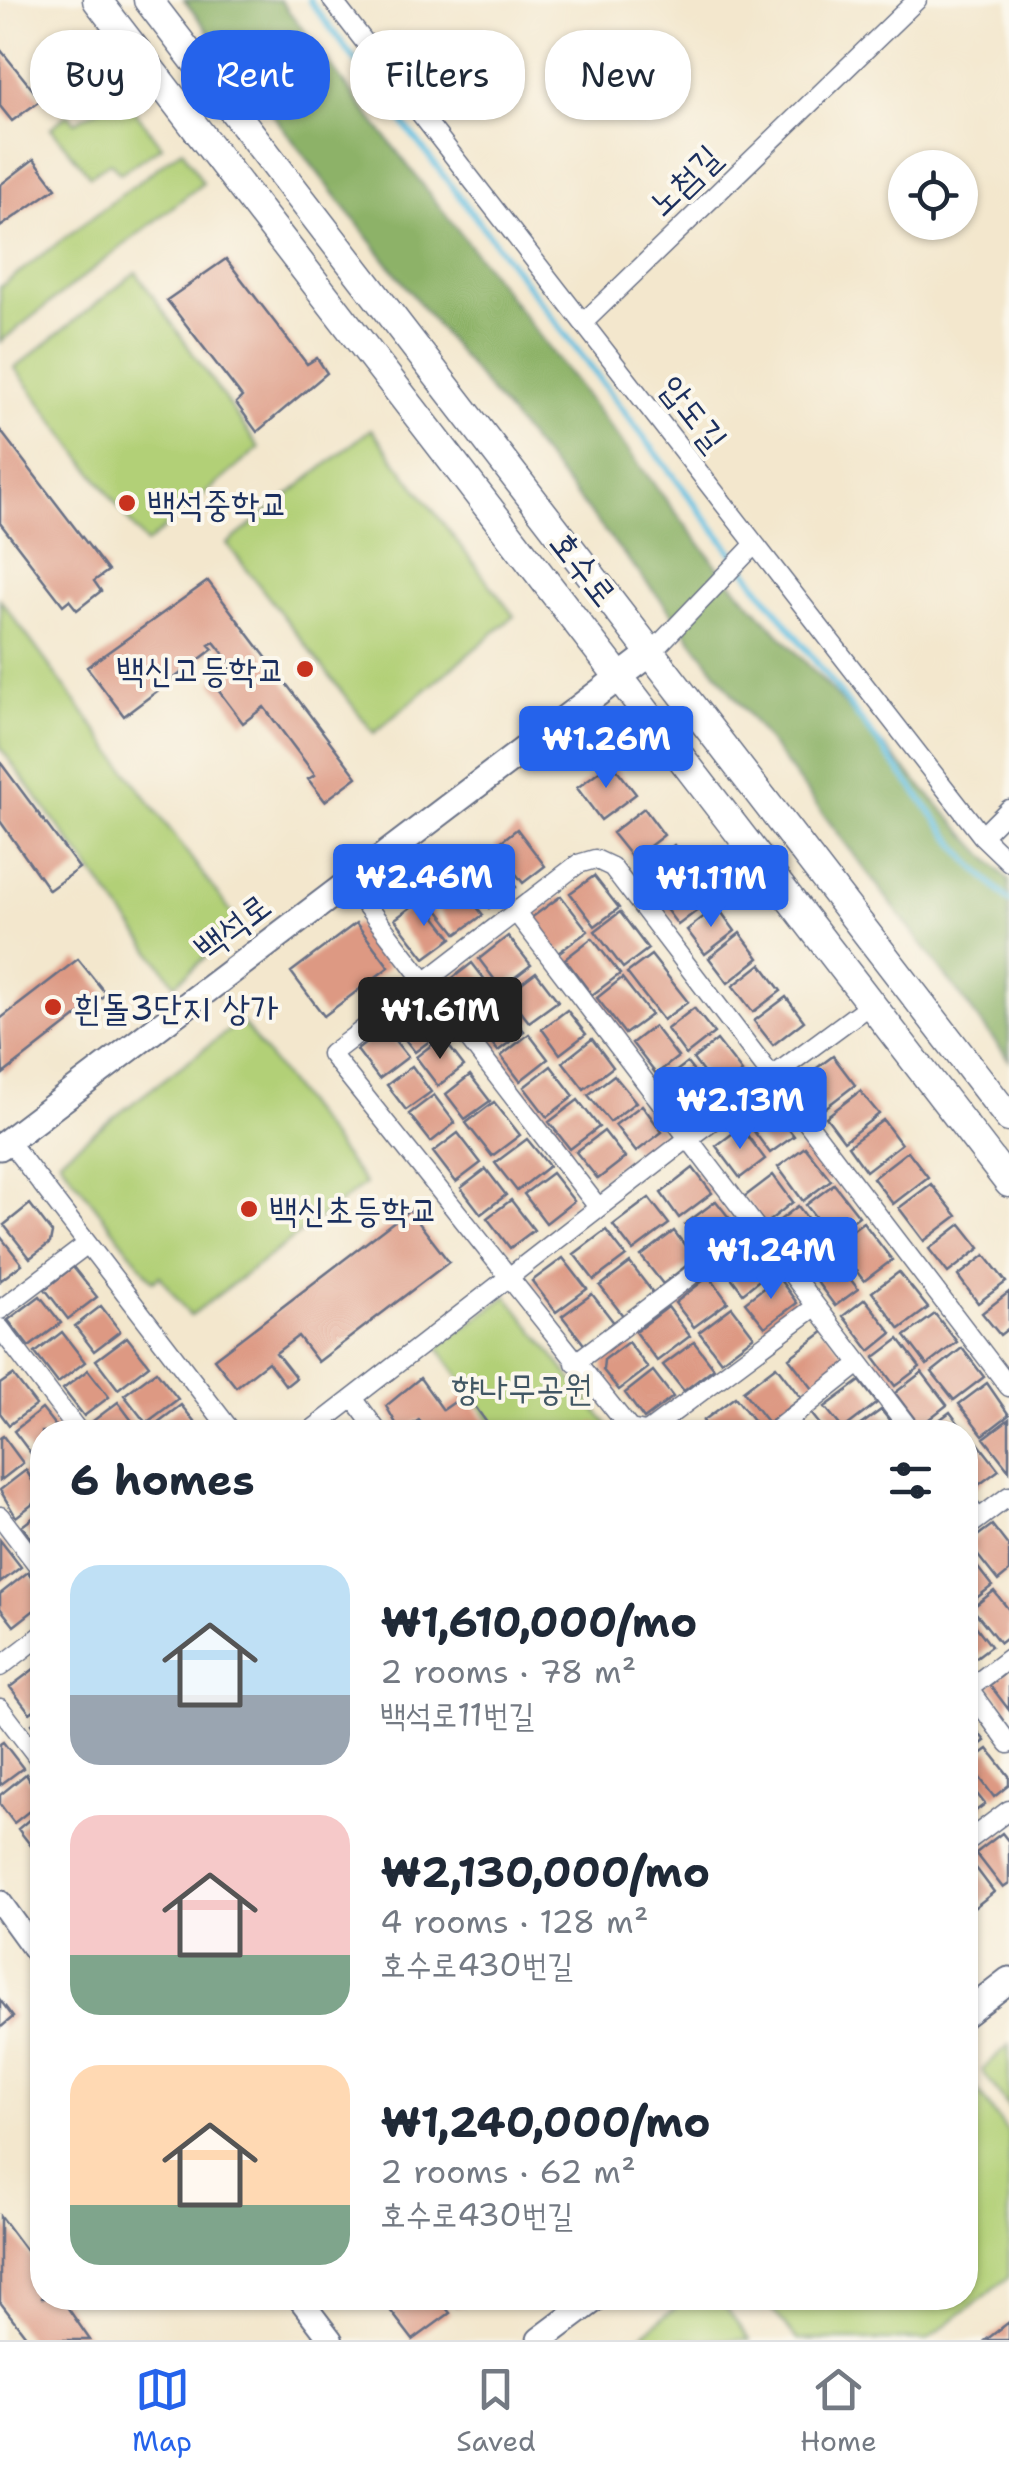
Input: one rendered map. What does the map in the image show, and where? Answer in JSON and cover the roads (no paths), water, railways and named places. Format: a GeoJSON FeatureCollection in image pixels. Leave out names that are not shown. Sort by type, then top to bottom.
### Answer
{"type":"FeatureCollection","features":[{"type":"Feature","properties":{"kind":"main road","name":"호수로"},"geometry":{"type":"LineString","coordinates":[[97,0],[1009,1182]]}},
{"type":"Feature","properties":{"kind":"main road","name":"호수로"},"geometry":{"type":"LineString","coordinates":[[148,0],[1009,1118]]}},
{"type":"Feature","properties":{"kind":"main road","name":"백석로"},"geometry":{"type":"LineString","coordinates":[[4,1144],[651,653]]}},
{"type":"Feature","properties":{"kind":"main road"},"geometry":{"type":"LineString","coordinates":[[978,2004],[1009,1980]]}},
{"type":"Feature","properties":{"kind":"main road"},"geometry":{"type":"LineString","coordinates":[[540,2340],[580,2310]]}},
{"type":"Feature","properties":{"kind":"street","name":"압도길"},"geometry":{"type":"LineString","coordinates":[[332,0],[583,322],[751,549],[982,836],[1009,862]]}},
{"type":"Feature","properties":{"kind":"street","name":"노첨길"},"geometry":{"type":"LineString","coordinates":[[583,322],[917,0]]}},
{"type":"Feature","properties":{"kind":"street"},"geometry":{"type":"LineString","coordinates":[[651,653],[751,549]]}},
{"type":"Feature","properties":{"kind":"street"},"geometry":{"type":"LineString","coordinates":[[982,836],[1009,809]]}},
{"type":"Feature","properties":{"kind":"street"},"geometry":{"type":"LineString","coordinates":[[623,1420],[331,1054],[578,864],[595,859],[612,867],[1009,1388]]}},
{"type":"Feature","properties":{"kind":"street"},"geometry":{"type":"LineString","coordinates":[[348,882],[598,1207]]}},
{"type":"Feature","properties":{"kind":"street"},"geometry":{"type":"LineString","coordinates":[[516,911],[686,1140],[903,1420]]}},
{"type":"Feature","properties":{"kind":"street"},"geometry":{"type":"LineString","coordinates":[[325,1420],[598,1207],[872,1003]]}},
{"type":"Feature","properties":{"kind":"street"},"geometry":{"type":"LineString","coordinates":[[4,1144],[223,1420]]}},
{"type":"Feature","properties":{"kind":"street"},"geometry":{"type":"LineString","coordinates":[[576,1362],[754,1227]]}},
{"type":"Feature","properties":{"kind":"street"},"geometry":{"type":"LineString","coordinates":[[0,1310],[86,1245]]}},
{"type":"Feature","properties":{"kind":"street"},"geometry":{"type":"LineString","coordinates":[[662,1420],[815,1307]]}},
{"type":"Feature","properties":{"kind":"street"},"geometry":{"type":"LineString","coordinates":[[0,1328],[70,1420]]}},
{"type":"Feature","properties":{"kind":"street"},"geometry":{"type":"LineString","coordinates":[[788,1420],[859,1364]]}},
{"type":"Feature","properties":{"kind":"street"},"geometry":{"type":"LineString","coordinates":[[353,1398],[369,1420]]}},
{"type":"Feature","properties":{"kind":"street"},"geometry":{"type":"LineString","coordinates":[[978,1519],[1009,1496]]}},
{"type":"Feature","properties":{"kind":"street"},"geometry":{"type":"LineString","coordinates":[[0,1516],[30,1555]]}},
{"type":"Feature","properties":{"kind":"street"},"geometry":{"type":"LineString","coordinates":[[0,1666],[30,1644]]}},
{"type":"Feature","properties":{"kind":"street"},"geometry":{"type":"LineString","coordinates":[[978,1680],[1009,1658]]}},
{"type":"Feature","properties":{"kind":"street"},"geometry":{"type":"LineString","coordinates":[[978,1704],[1009,1744]]}},
{"type":"Feature","properties":{"kind":"street"},"geometry":{"type":"LineString","coordinates":[[0,1708],[30,1747]]}},
{"type":"Feature","properties":{"kind":"street"},"geometry":{"type":"LineString","coordinates":[[978,1833],[1009,1810]]}},
{"type":"Feature","properties":{"kind":"street"},"geometry":{"type":"LineString","coordinates":[[0,1902],[30,1943]]}},
{"type":"Feature","properties":{"kind":"street"},"geometry":{"type":"LineString","coordinates":[[307,2310],[331,2340]]}},
{"type":"Feature","properties":{"kind":"waterway"},"geometry":{"type":"LineString","coordinates":[[309,0],[967,859],[1009,901]]}},
{"type":"Feature","properties":{"kind":"place","name":"백석중학교"},"geometry":{"type":"Point","coordinates":[127,503]}},
{"type":"Feature","properties":{"kind":"place","name":"백신고등학교"},"geometry":{"type":"Point","coordinates":[305,669]}},
{"type":"Feature","properties":{"kind":"place","name":"흰돌3단지 상가"},"geometry":{"type":"Point","coordinates":[53,1007]}},
{"type":"Feature","properties":{"kind":"place","name":"백신초등학교"},"geometry":{"type":"Point","coordinates":[249,1209]}},
{"type":"Feature","properties":{"kind":"park label","name":"향나무공원"},"geometry":{"type":"Point","coordinates":[522,1387]}}]}
